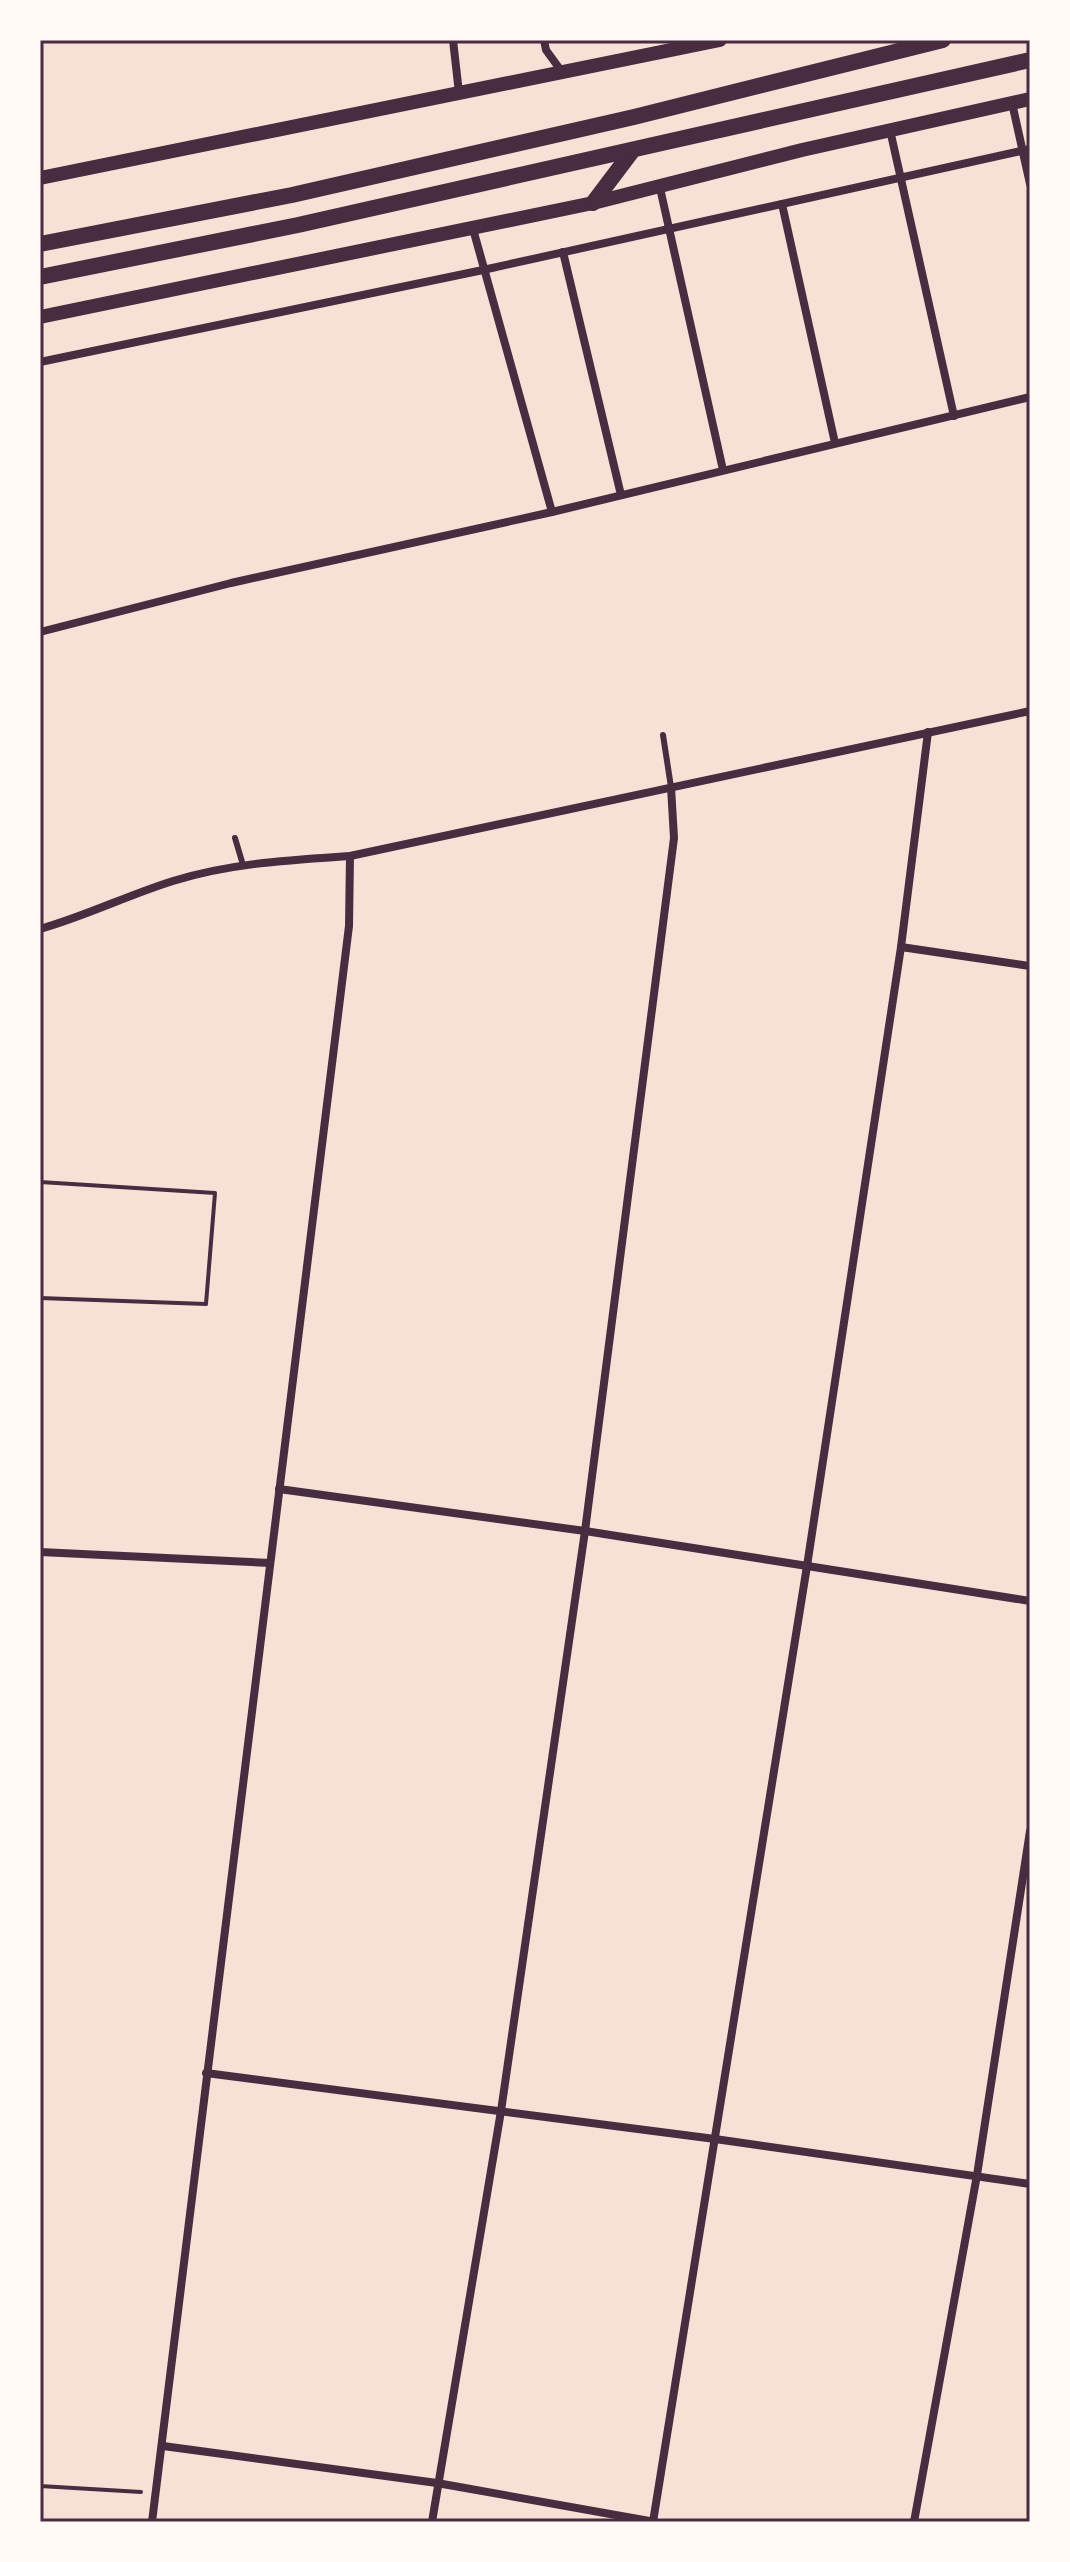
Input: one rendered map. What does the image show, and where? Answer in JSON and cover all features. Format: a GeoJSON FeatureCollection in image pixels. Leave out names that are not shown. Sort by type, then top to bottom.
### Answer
{"type":"FeatureCollection","features":[{"type":"Feature","properties":{"kind":"main road"},"geometry":{"type":"LineString","coordinates":[[40,244],[292,195],[634,117],[943,40]]}},
{"type":"Feature","properties":{"kind":"main road"},"geometry":{"type":"LineString","coordinates":[[40,277],[298,225],[1030,60]]}},
{"type":"Feature","properties":{"kind":"main road"},"geometry":{"type":"LineString","coordinates":[[593,203],[633,150]]}},
{"type":"Feature","properties":{"kind":"street"},"geometry":{"type":"LineString","coordinates":[[453,40],[459,93]]}},
{"type":"Feature","properties":{"kind":"street"},"geometry":{"type":"LineString","coordinates":[[544,40],[546,50],[562,72]]}},
{"type":"Feature","properties":{"kind":"street"},"geometry":{"type":"LineString","coordinates":[[40,178],[720,40]]}},
{"type":"Feature","properties":{"kind":"street"},"geometry":{"type":"LineString","coordinates":[[40,317],[593,203],[1030,99]]}},
{"type":"Feature","properties":{"kind":"street"},"geometry":{"type":"LineString","coordinates":[[1012,103],[1026,150],[1030,184]]}},
{"type":"Feature","properties":{"kind":"street"},"geometry":{"type":"LineString","coordinates":[[890,130],[954,416]]}},
{"type":"Feature","properties":{"kind":"street"},"geometry":{"type":"LineString","coordinates":[[40,362],[483,270],[1026,150]]}},
{"type":"Feature","properties":{"kind":"street"},"geometry":{"type":"LineString","coordinates":[[660,188],[723,470]]}},
{"type":"Feature","properties":{"kind":"street"},"geometry":{"type":"LineString","coordinates":[[782,204],[835,443]]}},
{"type":"Feature","properties":{"kind":"street"},"geometry":{"type":"LineString","coordinates":[[473,229],[552,512]]}},
{"type":"Feature","properties":{"kind":"street"},"geometry":{"type":"LineString","coordinates":[[563,252],[621,495]]}},
{"type":"Feature","properties":{"kind":"street"},"geometry":{"type":"LineString","coordinates":[[40,632],[231,583],[552,512],[1030,397]]}},
{"type":"Feature","properties":{"kind":"street"},"geometry":{"type":"LineString","coordinates":[[40,929],[173,881],[243,865],[350,856],[1030,711]]}},
{"type":"Feature","properties":{"kind":"street"},"geometry":{"type":"LineString","coordinates":[[163,2446],[437,2483],[654,2522],[807,1566],[901,947],[928,732]]}},
{"type":"Feature","properties":{"kind":"street"},"geometry":{"type":"LineString","coordinates":[[432,2522],[501,2111],[585,1531],[674,838],[671,787]]}},
{"type":"Feature","properties":{"kind":"street"},"geometry":{"type":"LineString","coordinates":[[152,2522],[349,926],[350,856]]}},
{"type":"Feature","properties":{"kind":"street"},"geometry":{"type":"LineString","coordinates":[[901,947],[1030,966]]}},
{"type":"Feature","properties":{"kind":"street"},"geometry":{"type":"LineString","coordinates":[[279,1489],[585,1531],[1030,1601]]}},
{"type":"Feature","properties":{"kind":"street"},"geometry":{"type":"LineString","coordinates":[[40,1552],[270,1563]]}},
{"type":"Feature","properties":{"kind":"street"},"geometry":{"type":"LineString","coordinates":[[914,2522],[977,2175],[1030,1831]]}},
{"type":"Feature","properties":{"kind":"street"},"geometry":{"type":"LineString","coordinates":[[206,2073],[715,2139],[1030,2184]]}},
{"type":"Feature","properties":{"kind":"lane"},"geometry":{"type":"LineString","coordinates":[[663,735],[671,787]]}},
{"type":"Feature","properties":{"kind":"lane"},"geometry":{"type":"LineString","coordinates":[[235,838],[243,865]]}},
{"type":"Feature","properties":{"kind":"path"},"geometry":{"type":"LineString","coordinates":[[40,1182],[215,1193],[206,1304],[40,1298]]}},
{"type":"Feature","properties":{"kind":"path"},"geometry":{"type":"LineString","coordinates":[[40,2486],[156,2493]]}}]}
